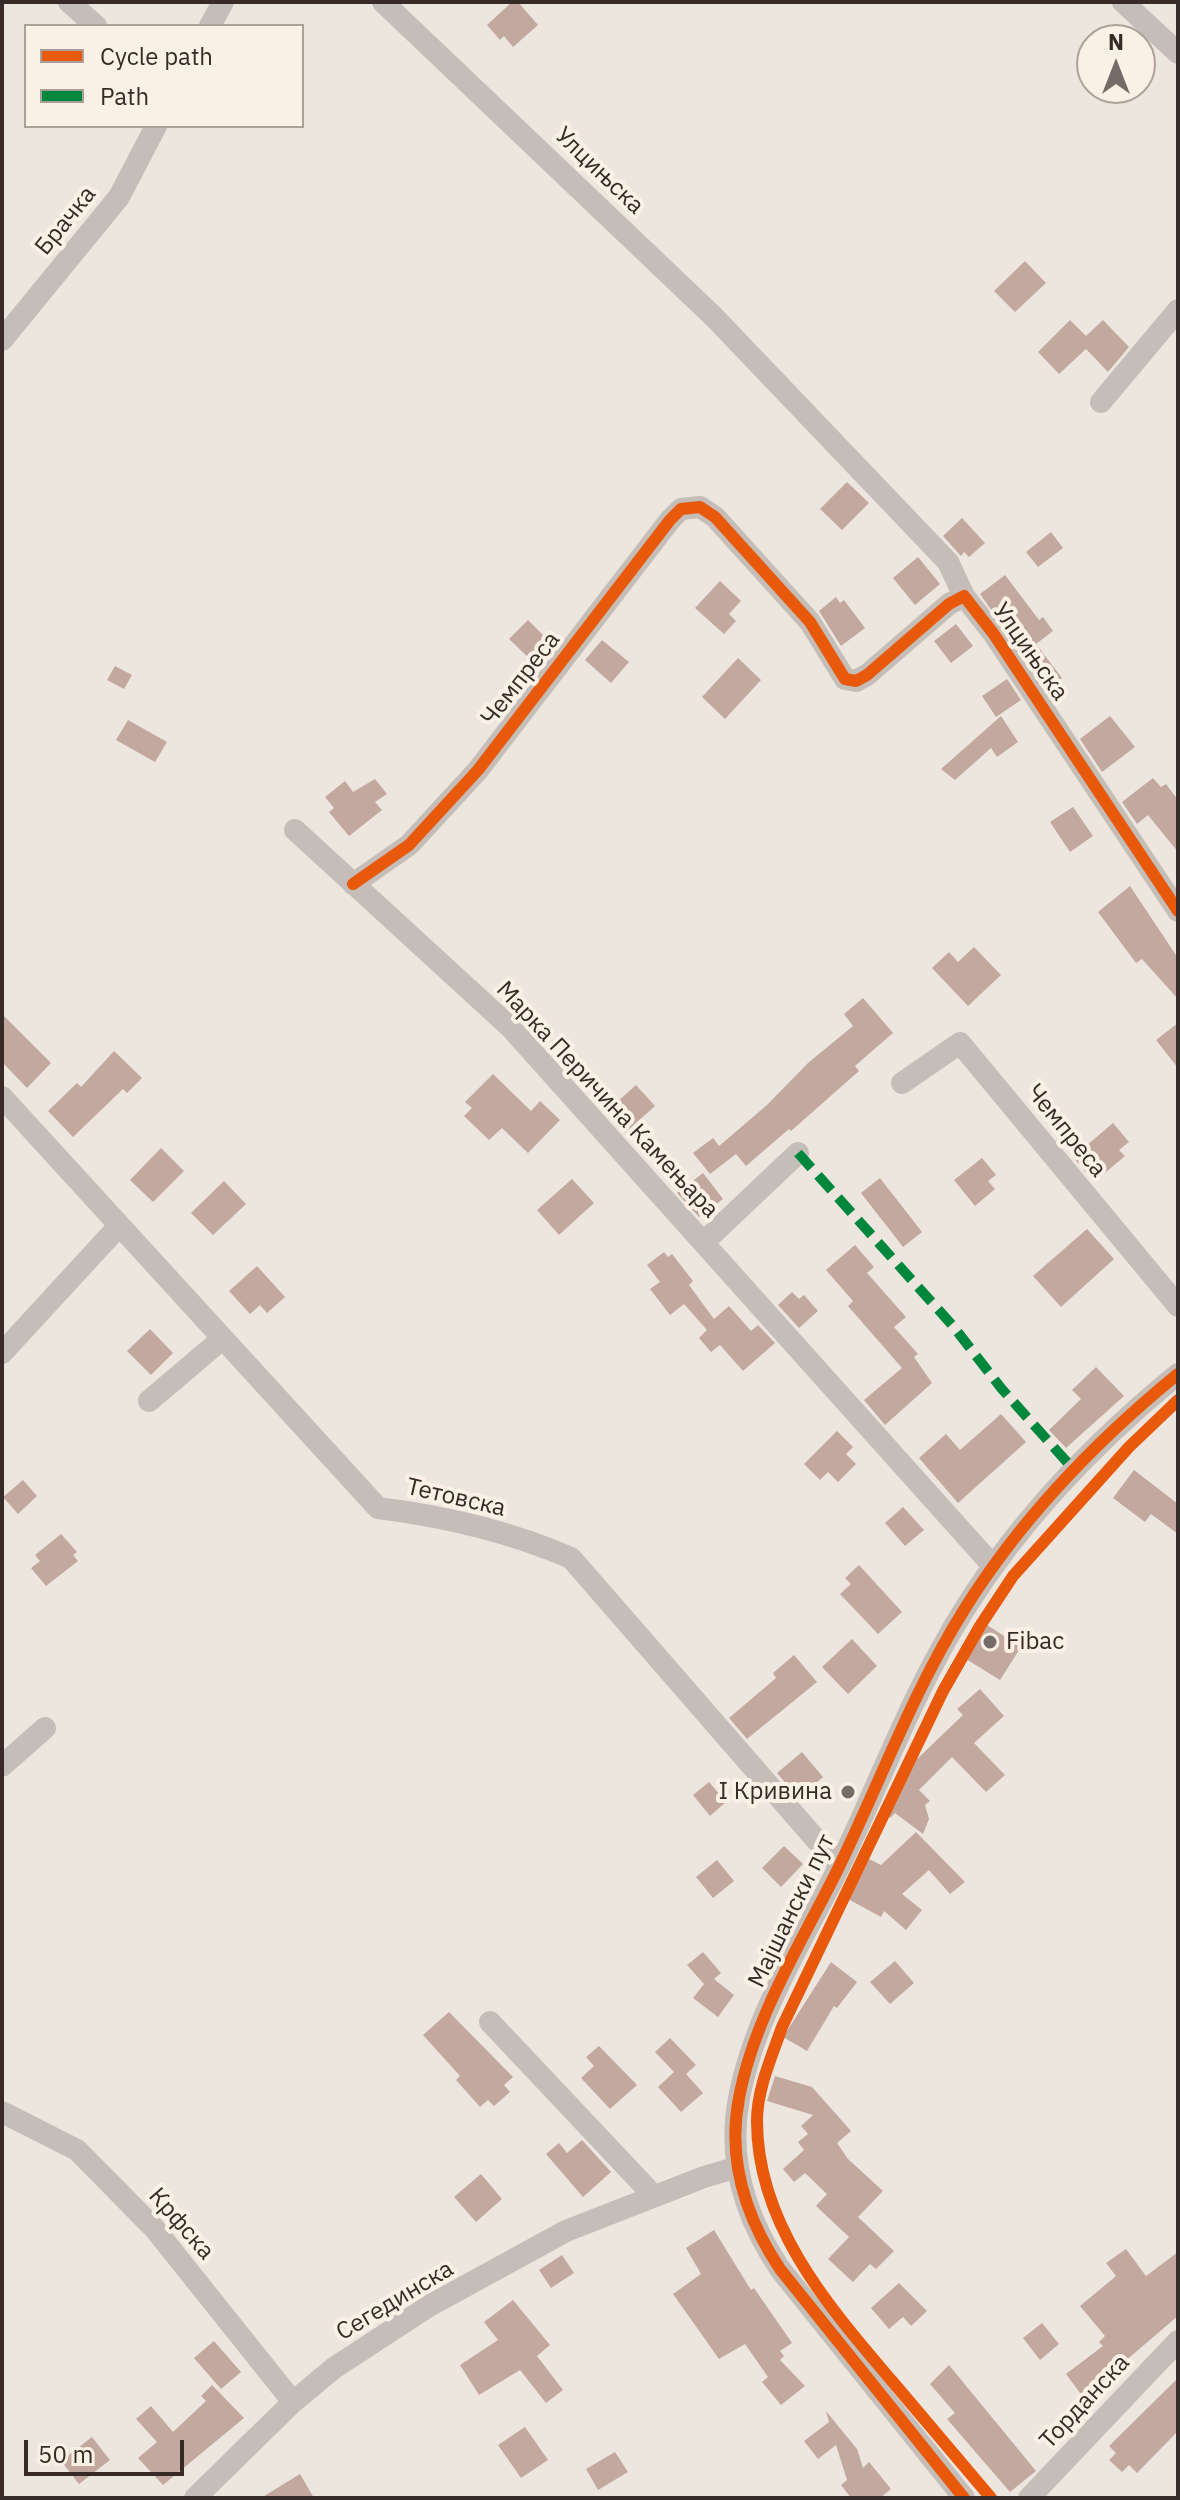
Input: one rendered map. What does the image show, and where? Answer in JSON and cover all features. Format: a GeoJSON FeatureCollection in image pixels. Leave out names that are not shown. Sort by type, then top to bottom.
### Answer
{"type":"FeatureCollection","features":[{"type":"Feature","properties":{"kind":"street"},"geometry":{"type":"LineString","coordinates":[[69,2],[94,24]]}},
{"type":"Feature","properties":{"kind":"street"},"geometry":{"type":"LineString","coordinates":[[211,24],[223,2]]}},
{"type":"Feature","properties":{"kind":"street","name":"Улцињска"},"geometry":{"type":"LineString","coordinates":[[383,2],[714,317],[948,562],[964,596],[993,633],[1178,911]]}},
{"type":"Feature","properties":{"kind":"street"},"geometry":{"type":"LineString","coordinates":[[1123,2],[1178,53]]}},
{"type":"Feature","properties":{"kind":"street","name":"Брачка"},"geometry":{"type":"LineString","coordinates":[[2,340],[119,197],[155,128]]}},
{"type":"Feature","properties":{"kind":"street"},"geometry":{"type":"LineString","coordinates":[[1101,402],[1178,310]]}},
{"type":"Feature","properties":{"kind":"street","name":"Чемпреса"},"geometry":{"type":"LineString","coordinates":[[353,884],[409,845],[478,770],[681,509],[700,507],[715,517]]}},
{"type":"Feature","properties":{"kind":"street","name":"Улцињска"},"geometry":{"type":"LineString","coordinates":[[715,517],[810,622],[845,679],[856,681],[867,675],[949,604],[964,596]]}},
{"type":"Feature","properties":{"kind":"street","name":"Марка Перичина Камењара"},"geometry":{"type":"LineString","coordinates":[[295,830],[511,1028],[993,1566]]}},
{"type":"Feature","properties":{"kind":"street","name":"Чемпреса"},"geometry":{"type":"LineString","coordinates":[[902,1083],[960,1043],[1178,1306]]}},
{"type":"Feature","properties":{"kind":"street","name":"Тетовска"},"geometry":{"type":"LineString","coordinates":[[2,1097],[378,1508],[422,1514],[549,1548],[571,1558],[839,1866]]}},
{"type":"Feature","properties":{"kind":"street","name":"Марка Перичина Камењара"},"geometry":{"type":"LineString","coordinates":[[704,1242],[798,1153]]}},
{"type":"Feature","properties":{"kind":"street"},"geometry":{"type":"LineString","coordinates":[[2,1353],[118,1227]]}},
{"type":"Feature","properties":{"kind":"street"},"geometry":{"type":"LineString","coordinates":[[149,1401],[222,1339]]}},
{"type":"Feature","properties":{"kind":"street","name":"Мајшански пут"},"geometry":{"type":"LineString","coordinates":[[964,2498],[780,2269],[760,2239],[746,2203],[738,2167],[739,2098],[751,2056],[775,1995],[946,1641],[993,1566],[1053,1491],[1132,1411],[1178,1374]]}},
{"type":"Feature","properties":{"kind":"street"},"geometry":{"type":"LineString","coordinates":[[2,1766],[45,1728]]}},
{"type":"Feature","properties":{"kind":"street"},"geometry":{"type":"LineString","coordinates":[[490,2022],[654,2196]]}},
{"type":"Feature","properties":{"kind":"street","name":"Крфска"},"geometry":{"type":"LineString","coordinates":[[2,2112],[77,2150],[143,2216],[293,2402]]}},
{"type":"Feature","properties":{"kind":"street","name":"Сегединска"},"geometry":{"type":"LineString","coordinates":[[195,2498],[293,2402],[334,2368],[429,2306],[566,2231],[738,2167]]}},
{"type":"Feature","properties":{"kind":"street","name":"Торданска"},"geometry":{"type":"LineString","coordinates":[[1029,2498],[1178,2341]]}},
{"type":"Feature","properties":{"kind":"building"},"geometry":{"type":"Polygon","coordinates":[[[512,2],[518,2],[538,25],[513,47],[504,36],[500,40],[487,25],[512,2]]]}},
{"type":"Feature","properties":{"kind":"building"},"geometry":{"type":"Polygon","coordinates":[[[1025,261],[1046,283],[1015,312],[994,291],[1025,261]]]}},
{"type":"Feature","properties":{"kind":"building"},"geometry":{"type":"Polygon","coordinates":[[[1070,320],[1086,336],[1103,320],[1129,347],[1108,372],[1086,349],[1059,374],[1038,352],[1070,320]]]}},
{"type":"Feature","properties":{"kind":"building"},"geometry":{"type":"Polygon","coordinates":[[[847,482],[869,503],[842,530],[820,509],[847,482]]]}},
{"type":"Feature","properties":{"kind":"building"},"geometry":{"type":"Polygon","coordinates":[[[962,518],[985,543],[969,557],[964,552],[961,556],[943,536],[962,518]]]}},
{"type":"Feature","properties":{"kind":"building"},"geometry":{"type":"Polygon","coordinates":[[[1051,532],[1063,548],[1038,567],[1026,552],[1051,532]]]}},
{"type":"Feature","properties":{"kind":"building"},"geometry":{"type":"Polygon","coordinates":[[[918,557],[940,584],[915,605],[893,578],[918,557]]]}},
{"type":"Feature","properties":{"kind":"building"},"geometry":{"type":"Polygon","coordinates":[[[1005,575],[1039,620],[1043,617],[1053,631],[1036,644],[1062,678],[1047,689],[980,594],[1005,575]]]}},
{"type":"Feature","properties":{"kind":"building"},"geometry":{"type":"Polygon","coordinates":[[[720,581],[741,601],[729,614],[736,621],[724,634],[695,608],[720,581]]]}},
{"type":"Feature","properties":{"kind":"building"},"geometry":{"type":"Polygon","coordinates":[[[836,597],[840,603],[844,600],[865,628],[841,646],[819,611],[836,597]]]}},
{"type":"Feature","properties":{"kind":"building"},"geometry":{"type":"Polygon","coordinates":[[[528,620],[548,640],[530,659],[509,639],[528,620]]]}},
{"type":"Feature","properties":{"kind":"building"},"geometry":{"type":"Polygon","coordinates":[[[956,624],[973,646],[951,663],[934,641],[956,624]]]}},
{"type":"Feature","properties":{"kind":"building"},"geometry":{"type":"Polygon","coordinates":[[[602,640],[629,662],[611,683],[585,660],[602,640]]]}},
{"type":"Feature","properties":{"kind":"building"},"geometry":{"type":"Polygon","coordinates":[[[738,658],[761,680],[725,719],[702,697],[738,658]]]}},
{"type":"Feature","properties":{"kind":"building"},"geometry":{"type":"Polygon","coordinates":[[[115,666],[132,675],[124,689],[107,680],[115,666]]]}},
{"type":"Feature","properties":{"kind":"building"},"geometry":{"type":"Polygon","coordinates":[[[1007,679],[1021,700],[996,717],[982,696],[1007,679]]]}},
{"type":"Feature","properties":{"kind":"building"},"geometry":{"type":"Polygon","coordinates":[[[1001,716],[1018,742],[997,757],[991,748],[955,780],[941,769],[1001,716]]]}},
{"type":"Feature","properties":{"kind":"building"},"geometry":{"type":"Polygon","coordinates":[[[1110,716],[1135,747],[1102,772],[1080,739],[1110,716]]]}},
{"type":"Feature","properties":{"kind":"building"},"geometry":{"type":"Polygon","coordinates":[[[128,720],[167,742],[155,762],[116,740],[128,720]]]}},
{"type":"Feature","properties":{"kind":"building"},"geometry":{"type":"Polygon","coordinates":[[[1153,778],[1161,787],[1166,784],[1178,800],[1178,852],[1148,815],[1137,824],[1122,802],[1153,778]]]}},
{"type":"Feature","properties":{"kind":"building"},"geometry":{"type":"Polygon","coordinates":[[[375,779],[387,794],[375,802],[382,810],[349,836],[329,812],[334,808],[325,797],[345,781],[353,792],[375,779]]]}},
{"type":"Feature","properties":{"kind":"building"},"geometry":{"type":"Polygon","coordinates":[[[1073,807],[1093,836],[1070,852],[1050,822],[1073,807]]]}},
{"type":"Feature","properties":{"kind":"building"},"geometry":{"type":"Polygon","coordinates":[[[1130,886],[1178,958],[1178,999],[1142,959],[1136,963],[1098,912],[1130,886]]]}},
{"type":"Feature","properties":{"kind":"building"},"geometry":{"type":"Polygon","coordinates":[[[974,947],[1001,975],[968,1006],[932,968],[949,952],[958,962],[974,947]]]}},
{"type":"Feature","properties":{"kind":"building"},"geometry":{"type":"Polygon","coordinates":[[[863,998],[893,1033],[855,1066],[859,1071],[746,1166],[736,1154],[710,1174],[693,1153],[713,1138],[719,1146],[767,1105],[808,1063],[853,1026],[844,1014],[863,998]]]}},
{"type":"Feature","properties":{"kind":"building"},"geometry":{"type":"Polygon","coordinates":[[[2,1014],[51,1063],[27,1088],[2,1062],[2,1014]]]}},
{"type":"Feature","properties":{"kind":"building"},"geometry":{"type":"Polygon","coordinates":[[[1178,1023],[1178,1068],[1156,1040],[1178,1023]]]}},
{"type":"Feature","properties":{"kind":"building"},"geometry":{"type":"Polygon","coordinates":[[[114,1051],[142,1078],[127,1093],[123,1089],[73,1137],[48,1111],[77,1083],[81,1087],[114,1051]]]}},
{"type":"Feature","properties":{"kind":"building"},"geometry":{"type":"Polygon","coordinates":[[[493,1074],[531,1111],[540,1101],[560,1120],[528,1153],[502,1128],[489,1140],[464,1116],[472,1108],[465,1102],[493,1074]]]}},
{"type":"Feature","properties":{"kind":"building"},"geometry":{"type":"Polygon","coordinates":[[[636,1085],[655,1106],[625,1133],[606,1112],[636,1085]]]}},
{"type":"Feature","properties":{"kind":"building"},"geometry":{"type":"Polygon","coordinates":[[[1113,1123],[1129,1142],[1119,1150],[1125,1156],[1094,1182],[1073,1157],[1113,1123]]]}},
{"type":"Feature","properties":{"kind":"building"},"geometry":{"type":"Polygon","coordinates":[[[161,1148],[184,1171],[153,1202],[130,1180],[161,1148]]]}},
{"type":"Feature","properties":{"kind":"building"},"geometry":{"type":"Polygon","coordinates":[[[982,1158],[996,1175],[988,1181],[995,1189],[975,1206],[954,1180],[982,1158]]]}},
{"type":"Feature","properties":{"kind":"building"},"geometry":{"type":"Polygon","coordinates":[[[703,1173],[723,1199],[699,1217],[677,1193],[703,1173]]]}},
{"type":"Feature","properties":{"kind":"building"},"geometry":{"type":"Polygon","coordinates":[[[880,1178],[922,1232],[903,1247],[861,1193],[880,1178]]]}},
{"type":"Feature","properties":{"kind":"building"},"geometry":{"type":"Polygon","coordinates":[[[572,1179],[594,1203],[559,1235],[537,1210],[572,1179]]]}},
{"type":"Feature","properties":{"kind":"building"},"geometry":{"type":"Polygon","coordinates":[[[224,1181],[246,1204],[213,1235],[191,1213],[224,1181]]]}},
{"type":"Feature","properties":{"kind":"building"},"geometry":{"type":"Polygon","coordinates":[[[1087,1229],[1114,1259],[1061,1307],[1033,1276],[1087,1229]]]}},
{"type":"Feature","properties":{"kind":"building"},"geometry":{"type":"Polygon","coordinates":[[[855,1245],[874,1267],[867,1273],[906,1317],[894,1327],[918,1354],[914,1357],[932,1383],[885,1425],[864,1400],[902,1368],[848,1306],[853,1301],[826,1270],[855,1245]]]}},
{"type":"Feature","properties":{"kind":"building"},"geometry":{"type":"Polygon","coordinates":[[[664,1252],[668,1257],[672,1254],[693,1281],[689,1285],[714,1319],[729,1306],[751,1331],[758,1325],[775,1343],[743,1371],[720,1345],[711,1352],[699,1338],[707,1330],[684,1304],[670,1315],[650,1289],[660,1282],[647,1265],[664,1252]]]}},
{"type":"Feature","properties":{"kind":"building"},"geometry":{"type":"Polygon","coordinates":[[[257,1266],[285,1297],[267,1313],[260,1305],[250,1314],[229,1291],[257,1266]]]}},
{"type":"Feature","properties":{"kind":"building"},"geometry":{"type":"Polygon","coordinates":[[[792,1292],[799,1299],[804,1295],[818,1311],[799,1328],[778,1305],[792,1292]]]}},
{"type":"Feature","properties":{"kind":"building"},"geometry":{"type":"Polygon","coordinates":[[[150,1329],[173,1353],[151,1375],[127,1351],[150,1329]]]}},
{"type":"Feature","properties":{"kind":"building"},"geometry":{"type":"Polygon","coordinates":[[[1096,1367],[1124,1396],[1066,1448],[1049,1430],[1081,1399],[1072,1390],[1096,1367]]]}},
{"type":"Feature","properties":{"kind":"building"},"geometry":{"type":"Polygon","coordinates":[[[1001,1414],[1026,1442],[958,1503],[919,1458],[946,1434],[960,1450],[1001,1414]]]}},
{"type":"Feature","properties":{"kind":"building"},"geometry":{"type":"Polygon","coordinates":[[[837,1431],[853,1447],[846,1454],[856,1464],[838,1482],[828,1472],[820,1480],[804,1464],[837,1431]]]}},
{"type":"Feature","properties":{"kind":"building"},"geometry":{"type":"Polygon","coordinates":[[[1134,1470],[1178,1504],[1178,1534],[1151,1514],[1145,1522],[1113,1498],[1134,1470]]]}},
{"type":"Feature","properties":{"kind":"building"},"geometry":{"type":"Polygon","coordinates":[[[23,1480],[37,1496],[18,1514],[3,1497],[23,1480]]]}},
{"type":"Feature","properties":{"kind":"building"},"geometry":{"type":"Polygon","coordinates":[[[903,1507],[924,1530],[905,1546],[885,1523],[903,1507]]]}},
{"type":"Feature","properties":{"kind":"building"},"geometry":{"type":"Polygon","coordinates":[[[61,1534],[77,1552],[73,1555],[78,1561],[46,1586],[31,1568],[40,1561],[35,1555],[61,1534]]]}},
{"type":"Feature","properties":{"kind":"building"},"geometry":{"type":"Polygon","coordinates":[[[859,1565],[902,1612],[878,1634],[840,1594],[851,1584],[845,1578],[859,1565]]]}},
{"type":"Feature","properties":{"kind":"building"},"geometry":{"type":"Polygon","coordinates":[[[987,1625],[1021,1647],[1000,1680],[966,1659],[987,1625]]]}},
{"type":"Feature","properties":{"kind":"building"},"geometry":{"type":"Polygon","coordinates":[[[852,1639],[877,1666],[848,1694],[822,1667],[852,1639]]]}},
{"type":"Feature","properties":{"kind":"building"},"geometry":{"type":"Polygon","coordinates":[[[794,1655],[817,1682],[747,1739],[729,1718],[776,1678],[773,1673],[794,1655]]]}},
{"type":"Feature","properties":{"kind":"building"},"geometry":{"type":"Polygon","coordinates":[[[980,1689],[1004,1716],[974,1743],[1005,1775],[986,1792],[952,1757],[919,1790],[930,1801],[925,1805],[929,1819],[923,1834],[895,1813],[890,1818],[888,1816],[917,1759],[963,1715],[957,1709],[980,1689]]]}},
{"type":"Feature","properties":{"kind":"building"},"geometry":{"type":"Polygon","coordinates":[[[802,1752],[823,1777],[798,1798],[777,1773],[802,1752]]]}},
{"type":"Feature","properties":{"kind":"building"},"geometry":{"type":"Polygon","coordinates":[[[709,1782],[726,1802],[710,1816],[693,1795],[709,1782]]]}},
{"type":"Feature","properties":{"kind":"building"},"geometry":{"type":"Polygon","coordinates":[[[916,1832],[965,1882],[950,1894],[929,1870],[902,1894],[922,1910],[906,1930],[884,1911],[881,1917],[848,1899],[869,1859],[881,1865],[916,1832]]]}},
{"type":"Feature","properties":{"kind":"building"},"geometry":{"type":"Polygon","coordinates":[[[784,1846],[803,1864],[781,1887],[762,1868],[784,1846]]]}},
{"type":"Feature","properties":{"kind":"building"},"geometry":{"type":"Polygon","coordinates":[[[717,1860],[734,1881],[713,1898],[696,1877],[717,1860]]]}},
{"type":"Feature","properties":{"kind":"building"},"geometry":{"type":"Polygon","coordinates":[[[703,1952],[721,1973],[714,1979],[734,1995],[718,2017],[693,1998],[704,1984],[687,1965],[703,1952]]]}},
{"type":"Feature","properties":{"kind":"building"},"geometry":{"type":"Polygon","coordinates":[[[895,1961],[914,1983],[890,2004],[870,1982],[895,1961]]]}},
{"type":"Feature","properties":{"kind":"building"},"geometry":{"type":"Polygon","coordinates":[[[831,1962],[857,1982],[837,2008],[834,2006],[807,2051],[783,2037],[831,1962]]]}},
{"type":"Feature","properties":{"kind":"building"},"geometry":{"type":"Polygon","coordinates":[[[449,2012],[513,2077],[504,2085],[510,2092],[494,2106],[488,2100],[480,2107],[456,2080],[460,2076],[423,2035],[449,2012]]]}},
{"type":"Feature","properties":{"kind":"building"},"geometry":{"type":"Polygon","coordinates":[[[670,2038],[696,2065],[686,2074],[703,2093],[681,2112],[658,2087],[674,2072],[655,2052],[670,2038]]]}},
{"type":"Feature","properties":{"kind":"building"},"geometry":{"type":"Polygon","coordinates":[[[599,2046],[637,2085],[610,2109],[581,2078],[594,2066],[586,2057],[599,2046]]]}},
{"type":"Feature","properties":{"kind":"building"},"geometry":{"type":"Polygon","coordinates":[[[775,2076],[812,2087],[851,2131],[837,2143],[848,2159],[883,2191],[858,2217],[894,2251],[876,2269],[870,2264],[853,2282],[828,2259],[849,2237],[816,2206],[827,2194],[805,2173],[794,2182],[783,2169],[804,2150],[798,2142],[808,2134],[801,2126],[813,2115],[767,2101],[775,2076]]]}},
{"type":"Feature","properties":{"kind":"building"},"geometry":{"type":"Polygon","coordinates":[[[582,2140],[611,2172],[583,2197],[546,2154],[559,2143],[567,2153],[582,2140]]]}},
{"type":"Feature","properties":{"kind":"building"},"geometry":{"type":"Polygon","coordinates":[[[481,2174],[502,2199],[476,2222],[454,2197],[481,2174]]]}},
{"type":"Feature","properties":{"kind":"building"},"geometry":{"type":"Polygon","coordinates":[[[714,2230],[751,2290],[754,2288],[792,2343],[780,2351],[784,2356],[780,2360],[805,2386],[781,2405],[762,2382],[768,2377],[745,2344],[719,2359],[673,2294],[701,2274],[686,2248],[714,2230]]]}},
{"type":"Feature","properties":{"kind":"building"},"geometry":{"type":"Polygon","coordinates":[[[1126,2249],[1146,2276],[1178,2252],[1178,2316],[1083,2397],[1066,2374],[1103,2346],[1099,2342],[1105,2336],[1080,2306],[1116,2276],[1106,2263],[1126,2249]]]}},
{"type":"Feature","properties":{"kind":"building"},"geometry":{"type":"Polygon","coordinates":[[[562,2255],[574,2273],[551,2288],[539,2270],[562,2255]]]}},
{"type":"Feature","properties":{"kind":"building"},"geometry":{"type":"Polygon","coordinates":[[[899,2283],[927,2311],[911,2326],[903,2317],[889,2329],[871,2308],[899,2283]]]}},
{"type":"Feature","properties":{"kind":"building"},"geometry":{"type":"Polygon","coordinates":[[[513,2300],[550,2345],[537,2356],[563,2390],[546,2403],[520,2370],[479,2395],[460,2365],[498,2340],[484,2322],[513,2300]]]}},
{"type":"Feature","properties":{"kind":"building"},"geometry":{"type":"Polygon","coordinates":[[[1042,2323],[1059,2344],[1040,2360],[1023,2338],[1042,2323]]]}},
{"type":"Feature","properties":{"kind":"building"},"geometry":{"type":"Polygon","coordinates":[[[214,2341],[241,2372],[221,2389],[194,2358],[214,2341]]]}},
{"type":"Feature","properties":{"kind":"building"},"geometry":{"type":"Polygon","coordinates":[[[949,2365],[1036,2471],[1010,2492],[947,2419],[955,2413],[930,2384],[949,2365]]]}},
{"type":"Feature","properties":{"kind":"building"},"geometry":{"type":"Polygon","coordinates":[[[1178,2378],[1178,2431],[1137,2473],[1129,2465],[1122,2472],[1109,2460],[1116,2453],[1109,2446],[1178,2378]]]}},
{"type":"Feature","properties":{"kind":"building"},"geometry":{"type":"Polygon","coordinates":[[[212,2385],[244,2418],[163,2485],[138,2458],[157,2442],[136,2419],[151,2406],[173,2432],[206,2401],[201,2396],[212,2385]]]}},
{"type":"Feature","properties":{"kind":"building"},"geometry":{"type":"Polygon","coordinates":[[[826,2411],[857,2449],[863,2468],[869,2462],[891,2489],[880,2498],[851,2498],[841,2485],[847,2480],[836,2445],[818,2459],[804,2441],[829,2422],[826,2411]]]}},
{"type":"Feature","properties":{"kind":"building"},"geometry":{"type":"Polygon","coordinates":[[[525,2427],[548,2460],[521,2478],[498,2445],[525,2427]]]}},
{"type":"Feature","properties":{"kind":"building"},"geometry":{"type":"Polygon","coordinates":[[[92,2437],[110,2460],[79,2484],[61,2461],[92,2437]]]}},
{"type":"Feature","properties":{"kind":"building"},"geometry":{"type":"Polygon","coordinates":[[[615,2452],[628,2472],[598,2490],[586,2469],[615,2452]]]}},
{"type":"Feature","properties":{"kind":"building"},"geometry":{"type":"Polygon","coordinates":[[[300,2474],[314,2498],[261,2498],[300,2474]]]}},
{"type":"Feature","properties":{"kind":"marked path"},"geometry":{"type":"LineString","coordinates":[[798,1153],[953,1326],[1001,1388],[1074,1470]]}},
{"type":"Feature","properties":{"kind":"cycle path"},"geometry":{"type":"LineString","coordinates":[[353,884],[409,845],[478,770],[670,520],[681,509],[700,507],[715,517],[810,622],[845,679],[856,681],[867,675],[949,604],[964,596],[993,633],[1178,911]]}},
{"type":"Feature","properties":{"kind":"cycle path"},"geometry":{"type":"LineString","coordinates":[[964,2498],[768,2250],[742,2188],[736,2144],[739,2098],[746,2068],[767,2010],[837,1871],[929,1673],[964,1610],[1010,1545],[1061,1483],[1118,1426],[1178,1374]]}},
{"type":"Feature","properties":{"kind":"cycle path"},"geometry":{"type":"LineString","coordinates":[[991,2498],[844,2324],[801,2262],[769,2195],[760,2159],[757,2121],[760,2097],[782,2027],[943,1691],[980,1626],[1013,1576],[1129,1447],[1178,1400]]}},
{"type":"Feature","properties":{"kind":"place","name":"Fibac"},"geometry":{"type":"Point","coordinates":[990,1642]}},
{"type":"Feature","properties":{"kind":"place","name":"I Кривина"},"geometry":{"type":"Point","coordinates":[848,1792]}}]}
